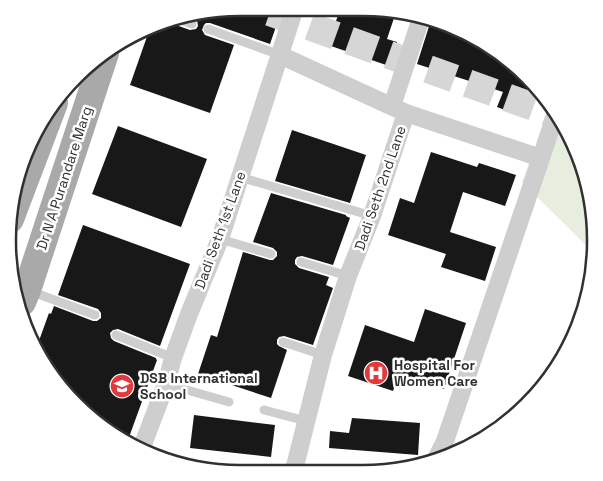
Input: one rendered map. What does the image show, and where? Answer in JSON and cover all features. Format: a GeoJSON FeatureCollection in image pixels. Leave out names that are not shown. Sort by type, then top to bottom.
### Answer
{"type":"FeatureCollection","features":[{"type":"Feature","properties":{"kind":"main road","name":"Dr N A Purandare Marg"},"geometry":{"type":"LineString","coordinates":[[24,296],[102,65]]}},
{"type":"Feature","properties":{"kind":"main road"},"geometry":{"type":"LineString","coordinates":[[24,183],[42,136]]}},
{"type":"Feature","properties":{"kind":"street","name":"Dadi Seth 1st Lane"},"geometry":{"type":"LineString","coordinates":[[143,443],[166,384],[189,314],[220,239],[292,16]]}},
{"type":"Feature","properties":{"kind":"street"},"geometry":{"type":"LineString","coordinates":[[420,24],[399,110],[541,158]]}},
{"type":"Feature","properties":{"kind":"street","name":"Dadi Seth 2nd Lane"},"geometry":{"type":"LineString","coordinates":[[280,55],[399,110],[372,216],[348,276],[323,355],[295,465]]}},
{"type":"Feature","properties":{"kind":"street"},"geometry":{"type":"LineString","coordinates":[[441,451],[553,122]]}},
{"type":"Feature","properties":{"kind":"lane","name":"Dadi Seth 2nd Lane"},"geometry":{"type":"LineString","coordinates":[[208,29],[280,55]]}},
{"type":"Feature","properties":{"kind":"lane"},"geometry":{"type":"LineString","coordinates":[[240,176],[372,216]]}},
{"type":"Feature","properties":{"kind":"lane"},"geometry":{"type":"LineString","coordinates":[[220,239],[272,254]]}},
{"type":"Feature","properties":{"kind":"lane"},"geometry":{"type":"LineString","coordinates":[[301,262],[348,276]]}},
{"type":"Feature","properties":{"kind":"lane"},"geometry":{"type":"LineString","coordinates":[[24,296],[95,315]]}},
{"type":"Feature","properties":{"kind":"lane"},"geometry":{"type":"LineString","coordinates":[[116,335],[173,358]]}},
{"type":"Feature","properties":{"kind":"lane"},"geometry":{"type":"LineString","coordinates":[[282,342],[323,355]]}},
{"type":"Feature","properties":{"kind":"lane"},"geometry":{"type":"LineString","coordinates":[[166,384],[229,402]]}},
{"type":"Feature","properties":{"kind":"lane"},"geometry":{"type":"LineString","coordinates":[[264,410],[306,421]]}},
{"type":"Feature","properties":{"kind":"shaded area"},"geometry":{"type":"Polygon","coordinates":[[[547,113],[564,141],[575,168],[585,211],[587,246],[522,182],[547,113]]]}},
{"type":"Feature","properties":{"kind":"building"},"geometry":{"type":"Polygon","coordinates":[[[280,16],[270,44],[210,23],[204,25],[202,30],[205,35],[234,45],[210,113],[130,85],[147,36],[177,25],[190,30],[196,29],[198,26],[197,21],[211,18],[280,16]]]}},
{"type":"Feature","properties":{"kind":"building"},"geometry":{"type":"Polygon","coordinates":[[[338,16],[394,18],[387,39],[397,42],[389,66],[328,45],[338,16]]]}},
{"type":"Feature","properties":{"kind":"building"},"geometry":{"type":"Polygon","coordinates":[[[429,26],[475,46],[510,72],[528,90],[518,115],[497,107],[503,92],[417,64],[429,26]]]}},
{"type":"Feature","properties":{"kind":"building"},"geometry":{"type":"Polygon","coordinates":[[[118,126],[207,159],[181,227],[92,194],[118,126]]]}},
{"type":"Feature","properties":{"kind":"building"},"geometry":{"type":"Polygon","coordinates":[[[292,130],[366,155],[350,203],[275,181],[292,130]]]}},
{"type":"Feature","properties":{"kind":"building"},"geometry":{"type":"Polygon","coordinates":[[[431,152],[477,167],[479,163],[516,175],[505,206],[463,192],[450,232],[496,247],[485,281],[441,267],[446,254],[388,235],[400,198],[414,203],[431,152]]]}},
{"type":"Feature","properties":{"kind":"building"},"geometry":{"type":"Polygon","coordinates":[[[271,193],[346,215],[350,218],[333,265],[302,256],[297,257],[295,260],[295,264],[299,268],[329,277],[326,285],[333,288],[313,345],[284,336],[279,337],[277,340],[279,346],[287,350],[271,398],[198,374],[211,335],[217,337],[243,252],[270,260],[277,256],[277,252],[273,248],[253,242],[271,193]]]}},
{"type":"Feature","properties":{"kind":"building"},"geometry":{"type":"Polygon","coordinates":[[[83,225],[190,264],[160,346],[118,329],[110,333],[114,341],[157,360],[130,436],[104,418],[82,399],[54,365],[39,340],[49,313],[51,314],[54,306],[93,321],[101,318],[101,313],[98,309],[58,295],[83,225]]]}},
{"type":"Feature","properties":{"kind":"building"},"geometry":{"type":"Polygon","coordinates":[[[425,309],[466,323],[444,389],[399,374],[393,391],[348,376],[365,325],[414,342],[425,309]]]}},
{"type":"Feature","properties":{"kind":"building"},"geometry":{"type":"Polygon","coordinates":[[[194,415],[275,425],[271,457],[190,448],[194,415]]]}},
{"type":"Feature","properties":{"kind":"building"},"geometry":{"type":"Polygon","coordinates":[[[352,418],[420,423],[418,455],[329,448],[330,431],[349,433],[352,418]]]}},
{"type":"Feature","properties":{"kind":"tunnel"},"geometry":{"type":"LineString","coordinates":[[281,16],[545,111]]}},
{"type":"Feature","properties":{"kind":"place","name":"Hospital For Women Care"},"geometry":{"type":"Point","coordinates":[376,373]}},
{"type":"Feature","properties":{"kind":"place","name":"DSB International School"},"geometry":{"type":"Point","coordinates":[122,386]}}]}
